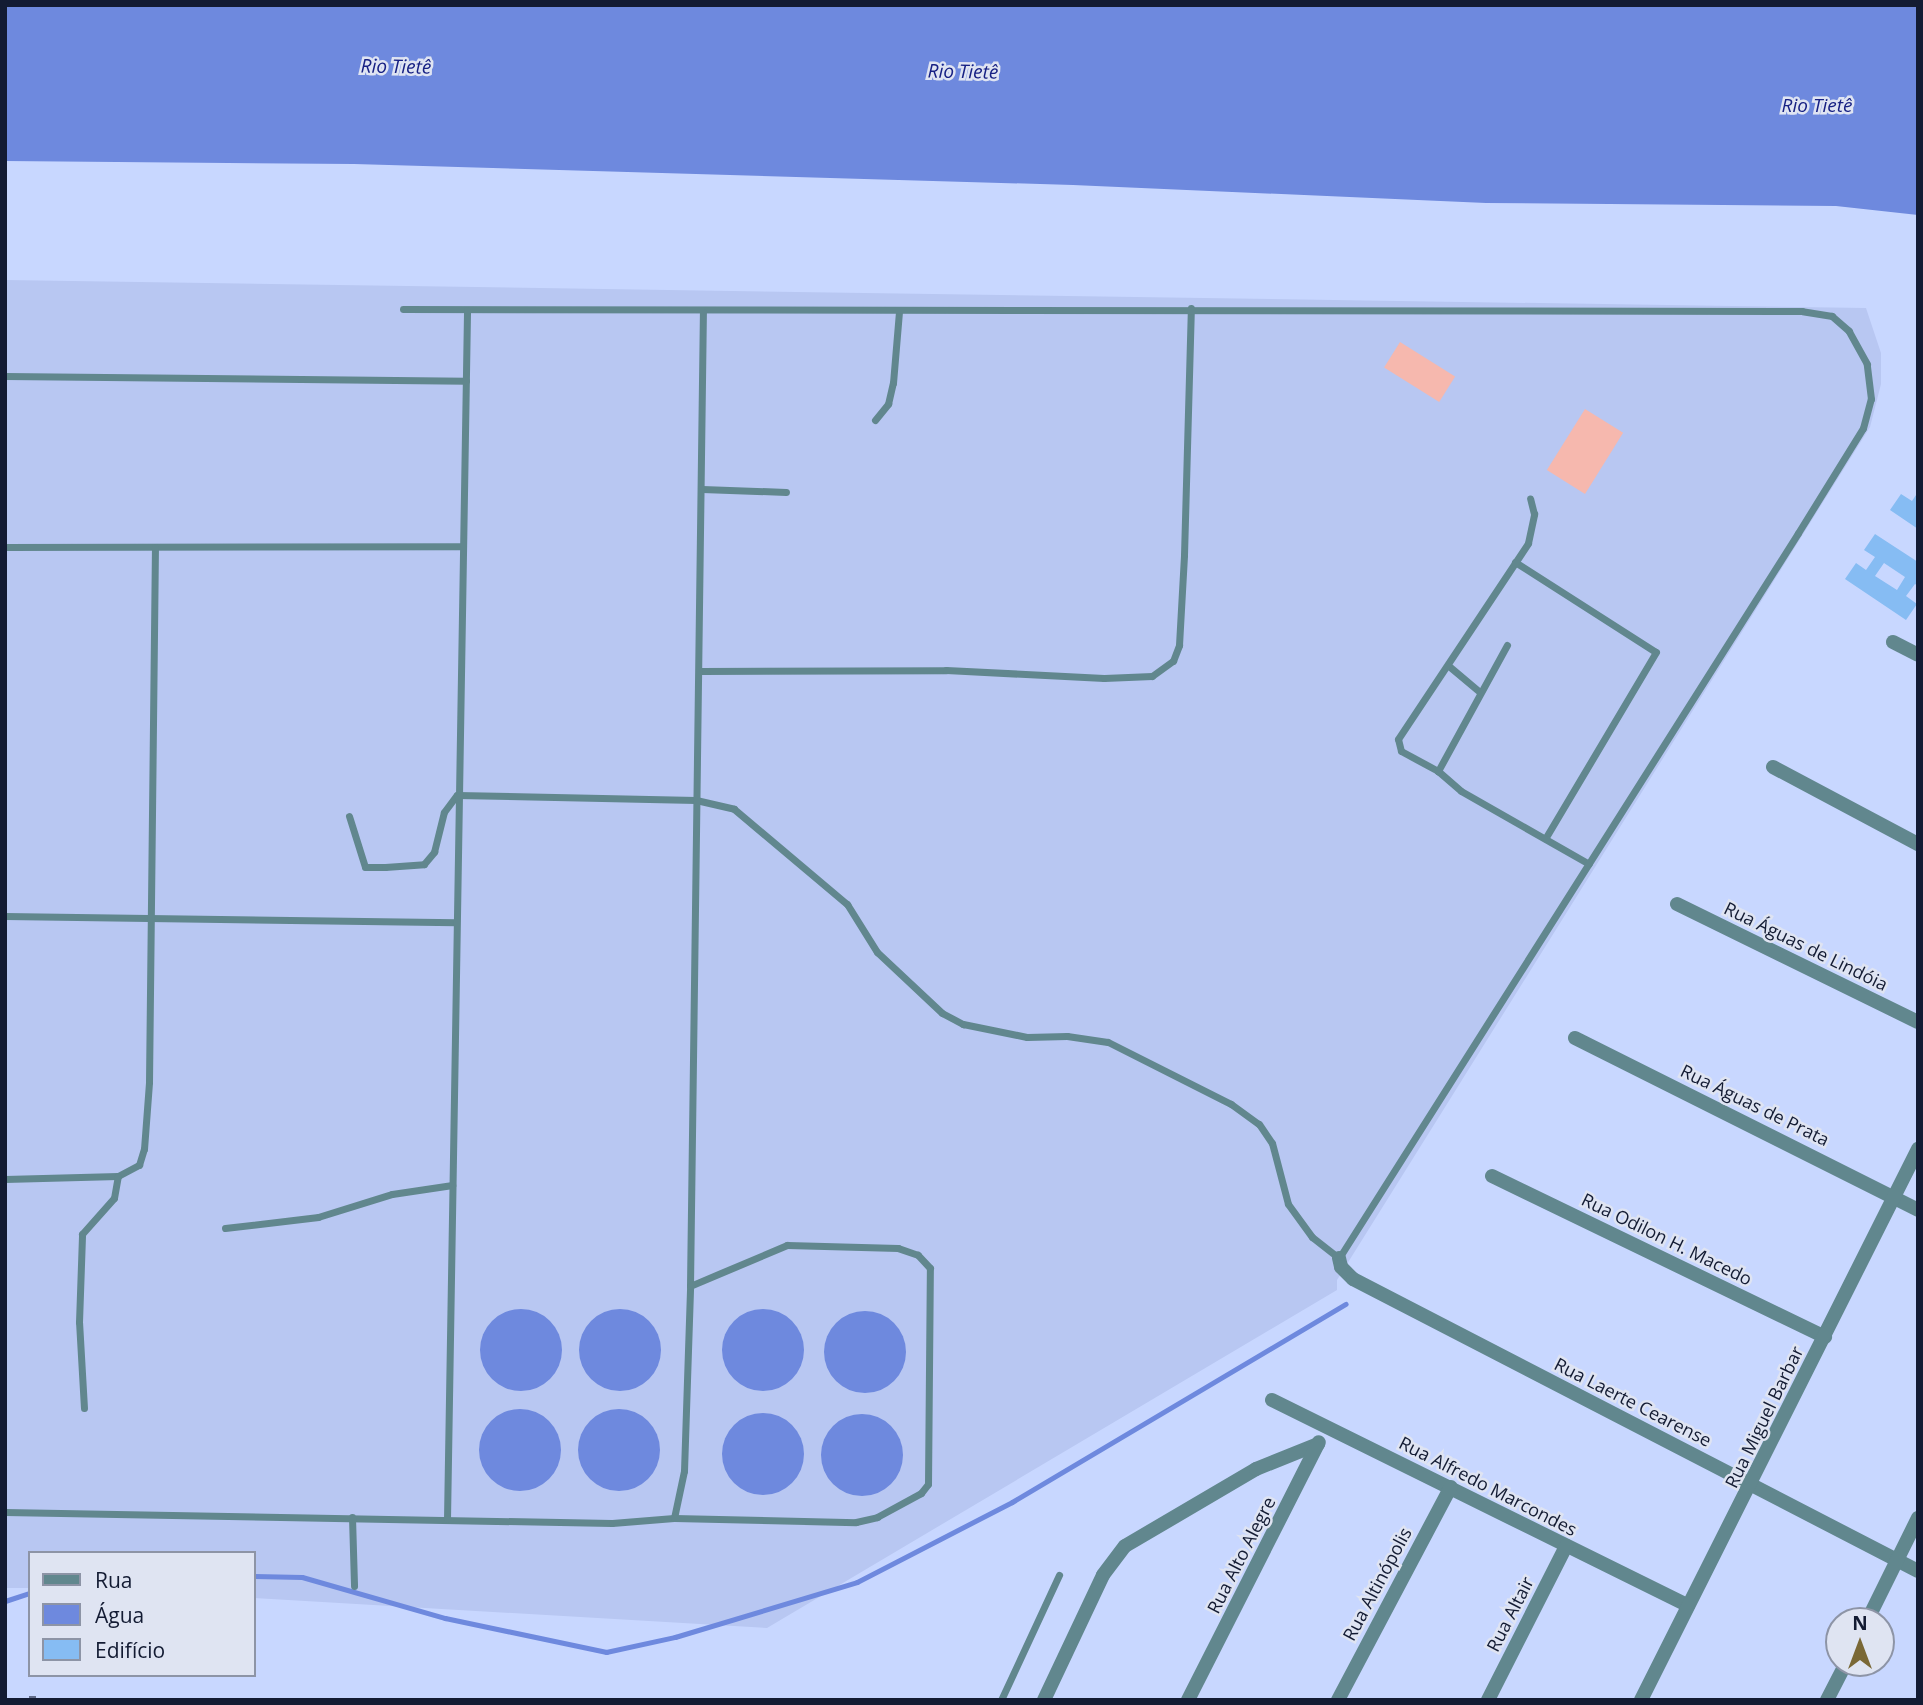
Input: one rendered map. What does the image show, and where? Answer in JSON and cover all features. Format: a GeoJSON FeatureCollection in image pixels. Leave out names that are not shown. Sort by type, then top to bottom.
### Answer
{"type":"FeatureCollection","features":[{"type":"Feature","properties":{"kind":"street"},"geometry":{"type":"LineString","coordinates":[[1893,642],[1918,655]]}},
{"type":"Feature","properties":{"kind":"street"},"geometry":{"type":"LineString","coordinates":[[1773,766],[1918,844]]}},
{"type":"Feature","properties":{"kind":"street","name":"Rua Águas de Lindóia"},"geometry":{"type":"LineString","coordinates":[[1677,904],[1918,1023]]}},
{"type":"Feature","properties":{"kind":"street","name":"Rua Águas de Prata"},"geometry":{"type":"LineString","coordinates":[[1575,1038],[1918,1210]]}},
{"type":"Feature","properties":{"kind":"street","name":"Rua Miguel Barbar"},"geometry":{"type":"LineString","coordinates":[[1641,1700],[1752,1486],[1918,1149]]}},
{"type":"Feature","properties":{"kind":"street","name":"Rua Odilon H. Macedo"},"geometry":{"type":"LineString","coordinates":[[1492,1176],[1825,1337]]}},
{"type":"Feature","properties":{"kind":"street","name":"Rua Laerte Cearense"},"geometry":{"type":"LineString","coordinates":[[1339,1258],[1341,1267],[1353,1279],[1918,1571]]}},
{"type":"Feature","properties":{"kind":"street","name":"Rua Alfredo Marcondes"},"geometry":{"type":"LineString","coordinates":[[1272,1400],[1688,1606]]}},
{"type":"Feature","properties":{"kind":"street","name":"Rua Alto Alegre"},"geometry":{"type":"LineString","coordinates":[[1188,1700],[1325,1426]]}},
{"type":"Feature","properties":{"kind":"street"},"geometry":{"type":"LineString","coordinates":[[1044,1700],[1103,1575],[1125,1546],[1256,1469],[1318,1444]]}},
{"type":"Feature","properties":{"kind":"street","name":"Rua Altinópolis"},"geometry":{"type":"LineString","coordinates":[[1338,1700],[1451,1487]]}},
{"type":"Feature","properties":{"kind":"street"},"geometry":{"type":"LineString","coordinates":[[1874,1607],[1918,1518]]}},
{"type":"Feature","properties":{"kind":"street","name":"Rua Altair"},"geometry":{"type":"LineString","coordinates":[[1488,1700],[1566,1546]]}},
{"type":"Feature","properties":{"kind":"street"},"geometry":{"type":"LineString","coordinates":[[1827,1700],[1839,1677]]}},
{"type":"Feature","properties":{"kind":"lane"},"geometry":{"type":"LineString","coordinates":[[702,671],[946,670],[1104,678],[1152,676],[1173,660],[1179,645],[1191,308]]}},
{"type":"Feature","properties":{"kind":"lane"},"geometry":{"type":"LineString","coordinates":[[403,309],[703,312],[1191,308],[1801,311],[1832,316],[1849,331],[1862,351],[1870,380],[1871,399],[1863,428],[1339,1258],[1312,1237],[1288,1204],[1266,1134],[1231,1104],[1108,1042],[1067,1036],[1027,1037],[964,1024],[942,1013],[877,951],[847,904],[734,809],[696,800],[457,795]]}},
{"type":"Feature","properties":{"kind":"lane"},"geometry":{"type":"LineString","coordinates":[[447,1519],[467,310]]}},
{"type":"Feature","properties":{"kind":"lane"},"geometry":{"type":"LineString","coordinates":[[674,1518],[684,1471],[690,1286],[696,800],[702,671],[703,312]]}},
{"type":"Feature","properties":{"kind":"lane"},"geometry":{"type":"LineString","coordinates":[[875,420],[888,404],[893,383],[899,312]]}},
{"type":"Feature","properties":{"kind":"lane"},"geometry":{"type":"LineString","coordinates":[[5,376],[466,381]]}},
{"type":"Feature","properties":{"kind":"lane"},"geometry":{"type":"LineString","coordinates":[[702,489],[786,492]]}},
{"type":"Feature","properties":{"kind":"lane"},"geometry":{"type":"LineString","coordinates":[[1530,498],[1532,526],[1515,562],[1450,667],[1398,739],[1401,751],[1438,771],[1461,791],[1589,864]]}},
{"type":"Feature","properties":{"kind":"lane"},"geometry":{"type":"LineString","coordinates":[[5,547],[462,546]]}},
{"type":"Feature","properties":{"kind":"lane"},"geometry":{"type":"LineString","coordinates":[[5,1179],[118,1176],[139,1165],[148,1122],[155,547]]}},
{"type":"Feature","properties":{"kind":"lane"},"geometry":{"type":"LineString","coordinates":[[1515,562],[1656,652],[1545,839]]}},
{"type":"Feature","properties":{"kind":"lane"},"geometry":{"type":"LineString","coordinates":[[1438,771],[1507,645]]}},
{"type":"Feature","properties":{"kind":"lane"},"geometry":{"type":"LineString","coordinates":[[1450,667],[1480,692]]}},
{"type":"Feature","properties":{"kind":"lane"},"geometry":{"type":"LineString","coordinates":[[349,817],[365,867],[424,863],[434,852],[444,812],[457,795]]}},
{"type":"Feature","properties":{"kind":"lane"},"geometry":{"type":"LineString","coordinates":[[5,916],[456,922]]}},
{"type":"Feature","properties":{"kind":"lane"},"geometry":{"type":"LineString","coordinates":[[85,1408],[79,1322],[82,1234],[114,1198],[118,1176]]}},
{"type":"Feature","properties":{"kind":"lane"},"geometry":{"type":"LineString","coordinates":[[225,1228],[318,1217],[392,1194],[452,1185]]}},
{"type":"Feature","properties":{"kind":"lane"},"geometry":{"type":"LineString","coordinates":[[5,1512],[612,1523],[674,1518],[856,1522],[877,1517],[921,1493],[928,1484],[930,1268],[918,1255],[898,1248],[787,1245],[690,1286]]}},
{"type":"Feature","properties":{"kind":"lane"},"geometry":{"type":"LineString","coordinates":[[352,1517],[354,1586]]}},
{"type":"Feature","properties":{"kind":"lane"},"geometry":{"type":"LineString","coordinates":[[1001,1700],[1059,1575]]}},
{"type":"Feature","properties":{"kind":"shaded area"},"geometry":{"type":"Polygon","coordinates":[[[5,280],[1866,308],[1881,353],[1881,384],[1870,427],[1337,1280],[1337,1290],[767,1628],[256,1598],[256,1551],[28,1551],[28,1588],[5,1588],[5,280]]]}},
{"type":"Feature","properties":{"kind":"shaded area"},"geometry":{"type":"Polygon","coordinates":[[[1400,342],[1455,376],[1439,402],[1384,367],[1400,342]]]}},
{"type":"Feature","properties":{"kind":"shaded area"},"geometry":{"type":"Polygon","coordinates":[[[1585,409],[1623,433],[1585,494],[1547,470],[1585,409]]]}},
{"type":"Feature","properties":{"kind":"water","name":"Rio Tietê"},"geometry":{"type":"Polygon","coordinates":[[[5,5],[1918,6],[1918,215],[1836,206],[1486,203],[1073,185],[354,164],[5,161],[5,5]]]}},
{"type":"Feature","properties":{"kind":"water"},"geometry":{"type":"Polygon","coordinates":[[[521,1309],[537,1312],[550,1321],[559,1334],[562,1350],[559,1366],[550,1379],[537,1388],[521,1391],[505,1388],[492,1379],[483,1366],[480,1350],[483,1334],[492,1321],[505,1312],[521,1309]]]}},
{"type":"Feature","properties":{"kind":"water"},"geometry":{"type":"Polygon","coordinates":[[[620,1309],[636,1312],[649,1321],[658,1334],[661,1350],[658,1366],[649,1379],[636,1388],[620,1391],[604,1388],[591,1379],[582,1366],[579,1350],[582,1334],[591,1321],[604,1312],[620,1309]]]}},
{"type":"Feature","properties":{"kind":"water"},"geometry":{"type":"Polygon","coordinates":[[[763,1309],[779,1312],[792,1321],[801,1334],[804,1350],[801,1366],[792,1379],[779,1388],[763,1391],[747,1388],[734,1379],[725,1366],[722,1350],[725,1334],[734,1321],[747,1312],[763,1309]]]}},
{"type":"Feature","properties":{"kind":"water"},"geometry":{"type":"Polygon","coordinates":[[[865,1311],[881,1314],[894,1323],[903,1336],[906,1352],[903,1368],[894,1381],[881,1390],[865,1393],[849,1390],[836,1381],[827,1368],[824,1352],[827,1336],[836,1323],[849,1314],[865,1311]]]}},
{"type":"Feature","properties":{"kind":"water"},"geometry":{"type":"Polygon","coordinates":[[[520,1409],[536,1412],[549,1421],[558,1434],[561,1450],[558,1466],[549,1479],[536,1488],[520,1491],[504,1488],[491,1479],[482,1466],[479,1450],[482,1434],[491,1421],[504,1412],[520,1409]]]}},
{"type":"Feature","properties":{"kind":"water"},"geometry":{"type":"Polygon","coordinates":[[[619,1409],[635,1412],[648,1421],[657,1434],[660,1450],[657,1466],[648,1479],[635,1488],[619,1491],[603,1488],[590,1479],[581,1466],[578,1450],[581,1434],[590,1421],[603,1412],[619,1409]]]}},
{"type":"Feature","properties":{"kind":"water"},"geometry":{"type":"Polygon","coordinates":[[[763,1413],[779,1416],[792,1425],[801,1438],[804,1454],[801,1470],[792,1483],[779,1492],[763,1495],[747,1492],[734,1483],[725,1470],[722,1454],[725,1438],[734,1425],[747,1416],[763,1413]]]}},
{"type":"Feature","properties":{"kind":"water"},"geometry":{"type":"Polygon","coordinates":[[[862,1414],[878,1417],[891,1426],[900,1439],[903,1455],[900,1471],[891,1484],[878,1493],[862,1496],[846,1493],[833,1484],[824,1471],[821,1455],[824,1439],[833,1426],[846,1417],[862,1414]]]}},
{"type":"Feature","properties":{"kind":"building"},"geometry":{"type":"Polygon","coordinates":[[[1918,492],[1918,529],[1890,510],[1901,494],[1912,501],[1918,492]]]}},
{"type":"Feature","properties":{"kind":"building"},"geometry":{"type":"Polygon","coordinates":[[[1875,534],[1918,562],[1918,586],[1915,584],[1906,596],[1917,604],[1906,620],[1845,579],[1856,563],[1866,570],[1875,557],[1864,550],[1875,534]],[[1884,563],[1875,576],[1897,590],[1905,577],[1884,563]]]}},
{"type":"Feature","properties":{"kind":"waterway"},"geometry":{"type":"LineString","coordinates":[[256,1576],[302,1577],[445,1618],[606,1652],[675,1637],[857,1582],[1012,1502],[1346,1304]]}},
{"type":"Feature","properties":{"kind":"waterway"},"geometry":{"type":"LineString","coordinates":[[5,1601],[28,1594]]}},
{"type":"Feature","properties":{"kind":"railway"},"geometry":{"type":"LineString","coordinates":[[29,1700],[36,1700]]}}]}
